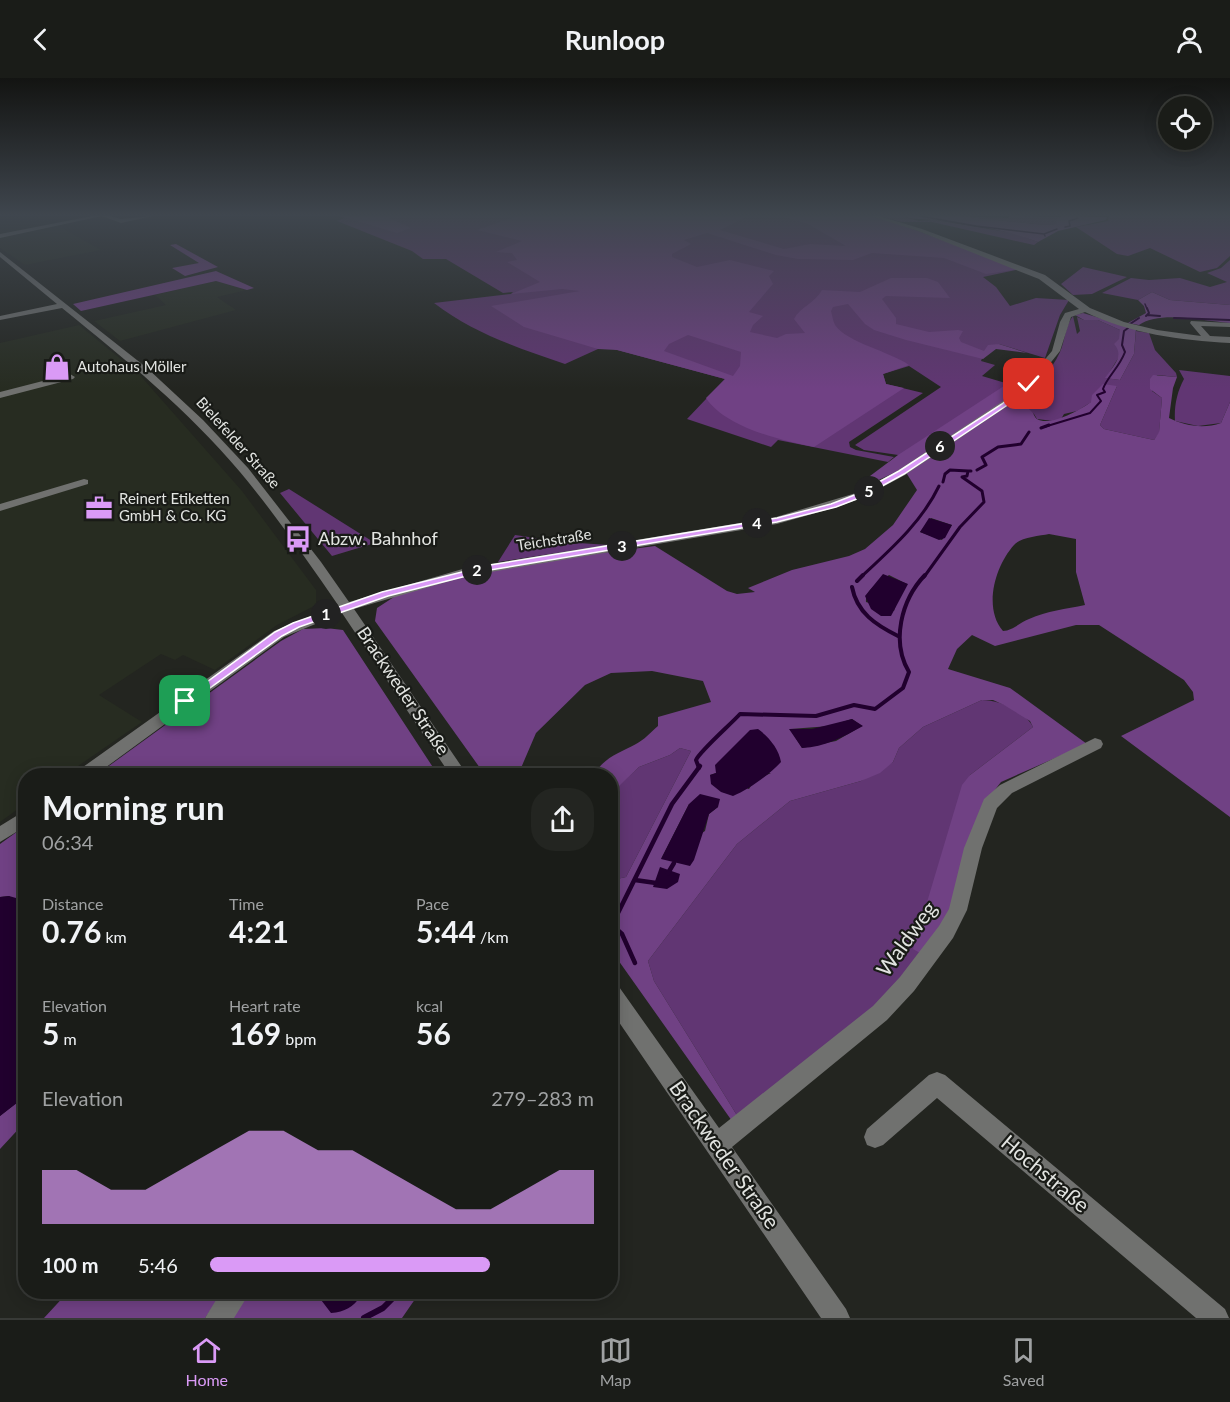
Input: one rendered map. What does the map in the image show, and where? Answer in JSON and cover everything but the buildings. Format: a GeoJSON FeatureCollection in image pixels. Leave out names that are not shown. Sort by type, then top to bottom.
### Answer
{"type":"FeatureCollection","features":[{"type":"Feature","properties":{"kind":"street","name":"Bielefelder Straße"},"geometry":{"type":"LineString","coordinates":[[25,274],[144,370],[207,430],[262,491],[345,607]]}},
{"type":"Feature","properties":{"kind":"street"},"geometry":{"type":"LineString","coordinates":[[1034,274],[1058,285],[1086,309],[1141,328],[1208,339],[1230,340]]}},
{"type":"Feature","properties":{"kind":"street"},"geometry":{"type":"LineString","coordinates":[[0,318],[65,305]]}},
{"type":"Feature","properties":{"kind":"street","name":"Teichstraße"},"geometry":{"type":"LineString","coordinates":[[345,607],[466,572],[777,520],[833,506],[860,495],[901,473],[1009,401],[1029,384],[1051,359],[1068,315],[1086,309]]}},
{"type":"Feature","properties":{"kind":"street"},"geometry":{"type":"LineString","coordinates":[[1208,339],[1194,323],[1230,325]]}},
{"type":"Feature","properties":{"kind":"street"},"geometry":{"type":"LineString","coordinates":[[0,395],[70,377]]}},
{"type":"Feature","properties":{"kind":"street"},"geometry":{"type":"LineString","coordinates":[[0,508],[84,482]]}},
{"type":"Feature","properties":{"kind":"street"},"geometry":{"type":"LineString","coordinates":[[93,768],[279,634],[296,625],[345,607]]}},
{"type":"Feature","properties":{"kind":"street","name":"Brackweder Straße"},"geometry":{"type":"LineString","coordinates":[[345,607],[455,768]]}},
{"type":"Feature","properties":{"kind":"street","name":"Waldweg"},"geometry":{"type":"LineString","coordinates":[[717,1144],[880,1013],[907,984],[946,932],[958,910],[973,848],[990,804],[1006,789],[1095,744]]}},
{"type":"Feature","properties":{"kind":"street"},"geometry":{"type":"LineString","coordinates":[[0,836],[18,823]]}},
{"type":"Feature","properties":{"kind":"street","name":"Brackweder Straße"},"geometry":{"type":"LineString","coordinates":[[618,1002],[837,1318]]}},
{"type":"Feature","properties":{"kind":"street","name":"Hochstraße"},"geometry":{"type":"LineString","coordinates":[[875,1137],[937,1083],[1216,1318]]}},
{"type":"Feature","properties":{"kind":"street"},"geometry":{"type":"LineString","coordinates":[[218,1318],[232,1299]]}},
{"type":"Feature","properties":{"kind":"shaded area"},"geometry":{"type":"Polygon","coordinates":[[[204,274],[222,274],[254,288],[247,290],[216,281],[81,311],[73,304],[204,274]]]}},
{"type":"Feature","properties":{"kind":"shaded area"},"geometry":{"type":"Polygon","coordinates":[[[471,274],[997,274],[983,277],[996,287],[1010,306],[1036,298],[1069,300],[1060,315],[1045,358],[999,344],[985,351],[981,361],[995,365],[982,376],[1019,387],[912,457],[864,450],[855,445],[941,387],[909,366],[883,374],[886,384],[923,393],[849,442],[850,447],[856,450],[894,457],[888,462],[778,440],[771,447],[687,419],[725,379],[610,348],[598,349],[565,364],[497,339],[464,323],[434,303],[513,292],[503,293],[471,274]]]}},
{"type":"Feature","properties":{"kind":"shaded area"},"geometry":{"type":"Polygon","coordinates":[[[527,274],[771,274],[769,276],[773,284],[749,312],[763,316],[753,325],[750,332],[777,338],[786,334],[805,333],[794,319],[822,290],[860,292],[891,278],[927,278],[938,282],[950,298],[886,296],[882,299],[896,318],[896,324],[929,332],[963,331],[959,338],[961,342],[984,351],[988,345],[999,344],[1027,353],[996,349],[983,359],[874,330],[865,324],[848,304],[833,307],[831,311],[835,325],[841,331],[909,365],[883,374],[886,384],[904,388],[814,447],[755,431],[740,425],[715,408],[706,398],[725,379],[617,350],[598,349],[524,327],[491,306],[580,291],[562,289],[511,294],[540,282],[527,274]],[[688,335],[669,344],[664,351],[733,376],[740,366],[741,352],[688,335]]]}},
{"type":"Feature","properties":{"kind":"shaded area"},"geometry":{"type":"Polygon","coordinates":[[[1074,274],[1113,274],[1127,277],[1092,294],[1073,295],[1061,284],[1074,274]]]}},
{"type":"Feature","properties":{"kind":"shaded area"},"geometry":{"type":"Polygon","coordinates":[[[1209,274],[1230,274],[1230,305],[1170,300],[1152,292],[1138,300],[1102,293],[1131,278],[1149,280],[1180,278],[1210,287],[1227,282],[1209,274]]]}},
{"type":"Feature","properties":{"kind":"shaded area"},"geometry":{"type":"Polygon","coordinates":[[[216,281],[247,290],[217,297],[236,310],[120,341],[94,321],[166,305],[155,295],[216,281]]]}},
{"type":"Feature","properties":{"kind":"shaded area"},"geometry":{"type":"Polygon","coordinates":[[[1152,292],[1170,300],[1230,305],[1230,323],[1170,317],[1158,318],[1139,325],[1128,323],[1146,313],[1144,306],[1138,300],[1152,292]]]}},
{"type":"Feature","properties":{"kind":"shaded area"},"geometry":{"type":"Polygon","coordinates":[[[1083,313],[1136,329],[1134,354],[1120,380],[1105,378],[1118,357],[1114,344],[1119,339],[1120,330],[1098,320],[1084,320],[1075,315],[1083,313]]]}},
{"type":"Feature","properties":{"kind":"shaded area"},"geometry":{"type":"Polygon","coordinates":[[[1073,316],[1077,334],[1080,331],[1077,317],[1084,320],[1098,320],[1120,330],[1120,355],[1106,378],[1120,380],[1134,354],[1136,331],[1149,333],[1155,350],[1176,373],[1177,377],[1157,375],[1152,391],[1162,398],[1159,433],[1154,440],[1104,429],[1100,425],[1117,386],[1077,411],[1064,414],[1061,419],[1053,421],[1037,419],[1034,414],[1014,401],[1052,367],[1073,316]]]}},
{"type":"Feature","properties":{"kind":"shaded area"},"geometry":{"type":"Polygon","coordinates":[[[79,325],[138,373],[242,491],[316,590],[316,605],[277,625],[215,670],[183,655],[175,660],[161,654],[99,695],[142,722],[75,768],[18,768],[18,809],[0,822],[0,343],[79,325]]]}},
{"type":"Feature","properties":{"kind":"shaded area"},"geometry":{"type":"Polygon","coordinates":[[[1179,370],[1230,376],[1230,402],[1221,423],[1198,426],[1175,421],[1176,399],[1184,379],[1179,370]]]}},
{"type":"Feature","properties":{"kind":"shaded area"},"geometry":{"type":"Polygon","coordinates":[[[1153,375],[1177,377],[1173,388],[1169,418],[1195,426],[1221,423],[1230,402],[1230,817],[1121,736],[1194,700],[1193,692],[1184,680],[1099,625],[1076,625],[995,646],[972,635],[957,649],[948,669],[1010,688],[1087,744],[1001,782],[981,808],[956,903],[922,954],[913,949],[962,785],[970,775],[1033,727],[1030,721],[1004,705],[993,700],[982,700],[923,727],[899,748],[893,762],[880,773],[861,781],[790,801],[737,844],[648,961],[654,981],[738,1117],[732,1121],[618,960],[618,879],[626,877],[691,751],[680,748],[670,755],[639,767],[618,787],[618,768],[599,768],[607,760],[647,736],[658,726],[658,717],[711,702],[703,681],[652,671],[611,673],[585,685],[536,733],[521,768],[480,768],[375,621],[377,608],[397,595],[468,575],[655,546],[727,591],[737,594],[755,592],[748,588],[792,570],[849,556],[865,549],[893,525],[917,490],[907,474],[898,471],[870,484],[862,482],[898,455],[1007,384],[1019,387],[1006,398],[1023,405],[1036,418],[1043,421],[1073,413],[1091,402],[1092,395],[1103,384],[1117,386],[1100,425],[1104,429],[1154,440],[1159,432],[1162,398],[1150,389],[1150,379],[1153,375]],[[931,518],[920,532],[942,540],[952,525],[931,518]],[[1049,534],[1017,542],[1001,564],[993,599],[997,622],[1003,631],[1010,630],[1026,620],[1043,614],[1085,605],[1076,572],[1076,539],[1049,534]],[[889,575],[870,590],[866,602],[894,611],[907,584],[889,575]],[[852,719],[830,726],[790,729],[802,748],[836,741],[862,726],[852,719]],[[716,773],[710,775],[749,789],[754,781],[771,773],[716,773]],[[689,804],[661,859],[705,831],[709,814],[718,807],[689,804]]]}},
{"type":"Feature","properties":{"kind":"shaded area"},"geometry":{"type":"Polygon","coordinates":[[[289,489],[375,543],[332,556],[280,493],[289,489]]]}},
{"type":"Feature","properties":{"kind":"shaded area"},"geometry":{"type":"Polygon","coordinates":[[[929,518],[952,525],[945,538],[939,540],[920,532],[929,518]]]}},
{"type":"Feature","properties":{"kind":"shaded area"},"geometry":{"type":"Polygon","coordinates":[[[515,535],[563,542],[609,545],[498,562],[515,535]]]}},
{"type":"Feature","properties":{"kind":"shaded area"},"geometry":{"type":"Polygon","coordinates":[[[883,574],[908,584],[891,616],[881,616],[871,609],[865,596],[883,574]]]}},
{"type":"Feature","properties":{"kind":"shaded area"},"geometry":{"type":"Polygon","coordinates":[[[303,629],[343,630],[433,768],[106,768],[281,641],[303,629]]]}},
{"type":"Feature","properties":{"kind":"shaded area"},"geometry":{"type":"Polygon","coordinates":[[[982,700],[996,702],[1018,711],[1033,727],[970,775],[922,954],[874,1008],[738,1117],[654,981],[648,961],[737,844],[790,801],[861,781],[893,762],[899,748],[923,727],[982,700]]]}},
{"type":"Feature","properties":{"kind":"shaded area"},"geometry":{"type":"Polygon","coordinates":[[[852,719],[863,726],[834,741],[818,746],[802,748],[789,729],[812,729],[852,719]]]}},
{"type":"Feature","properties":{"kind":"shaded area"},"geometry":{"type":"Polygon","coordinates":[[[758,729],[773,744],[781,762],[765,777],[733,796],[721,792],[711,784],[710,775],[716,773],[715,765],[750,730],[758,729]]]}},
{"type":"Feature","properties":{"kind":"shaded area"},"geometry":{"type":"Polygon","coordinates":[[[680,748],[691,751],[626,877],[618,879],[618,787],[639,767],[670,755],[680,748]]]}},
{"type":"Feature","properties":{"kind":"shaded area"},"geometry":{"type":"Polygon","coordinates":[[[700,794],[720,799],[718,807],[709,814],[694,860],[690,866],[661,859],[689,804],[700,794]]]}},
{"type":"Feature","properties":{"kind":"shaded area"},"geometry":{"type":"Polygon","coordinates":[[[18,831],[18,904],[9,896],[0,897],[0,844],[18,831]]]}},
{"type":"Feature","properties":{"kind":"shaded area"},"geometry":{"type":"Polygon","coordinates":[[[660,867],[680,874],[678,882],[667,889],[653,887],[660,867]]]}},
{"type":"Feature","properties":{"kind":"shaded area"},"geometry":{"type":"Polygon","coordinates":[[[9,896],[18,901],[18,1102],[0,1116],[0,897],[9,896]]]}},
{"type":"Feature","properties":{"kind":"shaded area"},"geometry":{"type":"Polygon","coordinates":[[[18,1102],[18,1130],[0,1149],[0,1116],[18,1102]]]}},
{"type":"Feature","properties":{"kind":"shaded area"},"geometry":{"type":"Polygon","coordinates":[[[62,1299],[219,1299],[205,1318],[44,1318],[62,1299]]]}},
{"type":"Feature","properties":{"kind":"shaded area"},"geometry":{"type":"Polygon","coordinates":[[[245,1299],[415,1299],[402,1318],[232,1318],[245,1299]]]}},
{"type":"Feature","properties":{"kind":"shaded area"},"geometry":{"type":"Polygon","coordinates":[[[320,1299],[358,1299],[348,1308],[331,1313],[320,1299]]]}},
{"type":"Feature","properties":{"kind":"waterway"},"geometry":{"type":"LineString","coordinates":[[1145,304],[1147,309]]}},
{"type":"Feature","properties":{"kind":"waterway"},"geometry":{"type":"LineString","coordinates":[[1147,308],[1149,313],[1147,315]]}},
{"type":"Feature","properties":{"kind":"waterway"},"geometry":{"type":"LineString","coordinates":[[1147,315],[1160,316]]}},
{"type":"Feature","properties":{"kind":"waterway"},"geometry":{"type":"LineString","coordinates":[[1130,324],[1139,318]]}},
{"type":"Feature","properties":{"kind":"waterway"},"geometry":{"type":"LineString","coordinates":[[1174,318],[1230,320]]}},
{"type":"Feature","properties":{"kind":"waterway"},"geometry":{"type":"LineString","coordinates":[[1044,427],[1090,413],[1101,401],[1097,395],[1105,392],[1103,389],[1125,352],[1122,345],[1124,331],[1128,328]]}},
{"type":"Feature","properties":{"kind":"waterway"},"geometry":{"type":"LineString","coordinates":[[1041,428],[1049,425]]}},
{"type":"Feature","properties":{"kind":"waterway"},"geometry":{"type":"LineString","coordinates":[[977,470],[986,465],[982,457],[998,447],[1021,444],[1029,432]]}},
{"type":"Feature","properties":{"kind":"waterway"},"geometry":{"type":"LineString","coordinates":[[943,482],[945,474],[950,470],[968,471]]}},
{"type":"Feature","properties":{"kind":"waterway"},"geometry":{"type":"LineString","coordinates":[[924,577],[960,527],[984,502],[982,491],[962,477],[967,476],[968,471]]}},
{"type":"Feature","properties":{"kind":"waterway"},"geometry":{"type":"LineString","coordinates":[[861,577],[894,546],[924,512],[939,486]]}},
{"type":"Feature","properties":{"kind":"waterway"},"geometry":{"type":"LineString","coordinates":[[699,768],[696,760],[699,756],[740,714],[816,716],[854,705],[875,709],[903,688],[909,672],[901,648],[901,622],[910,596],[925,575]]}},
{"type":"Feature","properties":{"kind":"waterway"},"geometry":{"type":"LineString","coordinates":[[857,581],[861,577]]}},
{"type":"Feature","properties":{"kind":"waterway"},"geometry":{"type":"LineString","coordinates":[[852,587],[863,611],[882,627],[898,636]]}},
{"type":"Feature","properties":{"kind":"waterway"},"geometry":{"type":"LineString","coordinates":[[618,913],[672,804],[699,768]]}},
{"type":"Feature","properties":{"kind":"waterway"},"geometry":{"type":"LineString","coordinates":[[668,873],[674,863]]}},
{"type":"Feature","properties":{"kind":"waterway"},"geometry":{"type":"LineString","coordinates":[[635,880],[656,883]]}},
{"type":"Feature","properties":{"kind":"waterway"},"geometry":{"type":"LineString","coordinates":[[618,930],[622,934],[635,963]]}},
{"type":"Feature","properties":{"kind":"waterway"},"geometry":{"type":"LineString","coordinates":[[364,1318],[383,1308],[392,1299]]}},
{"type":"Feature","properties":{"kind":"place","name":"Autohaus Möller"},"geometry":{"type":"Point","coordinates":[57,367]}},
{"type":"Feature","properties":{"kind":"place","name":"Reinert Etiketten GmbH & Co. KG"},"geometry":{"type":"Point","coordinates":[99,508]}},
{"type":"Feature","properties":{"kind":"place","name":"Abzw. Bahnhof"},"geometry":{"type":"Point","coordinates":[298,539]}},
{"type":"Feature","properties":{"kind":"route"},"geometry":{"type":"LineString","coordinates":[[185,701],[279,634],[296,625],[385,594],[490,567],[777,520],[833,506],[883,484],[901,473],[962,430],[1004,405],[1029,384]]}}]}
